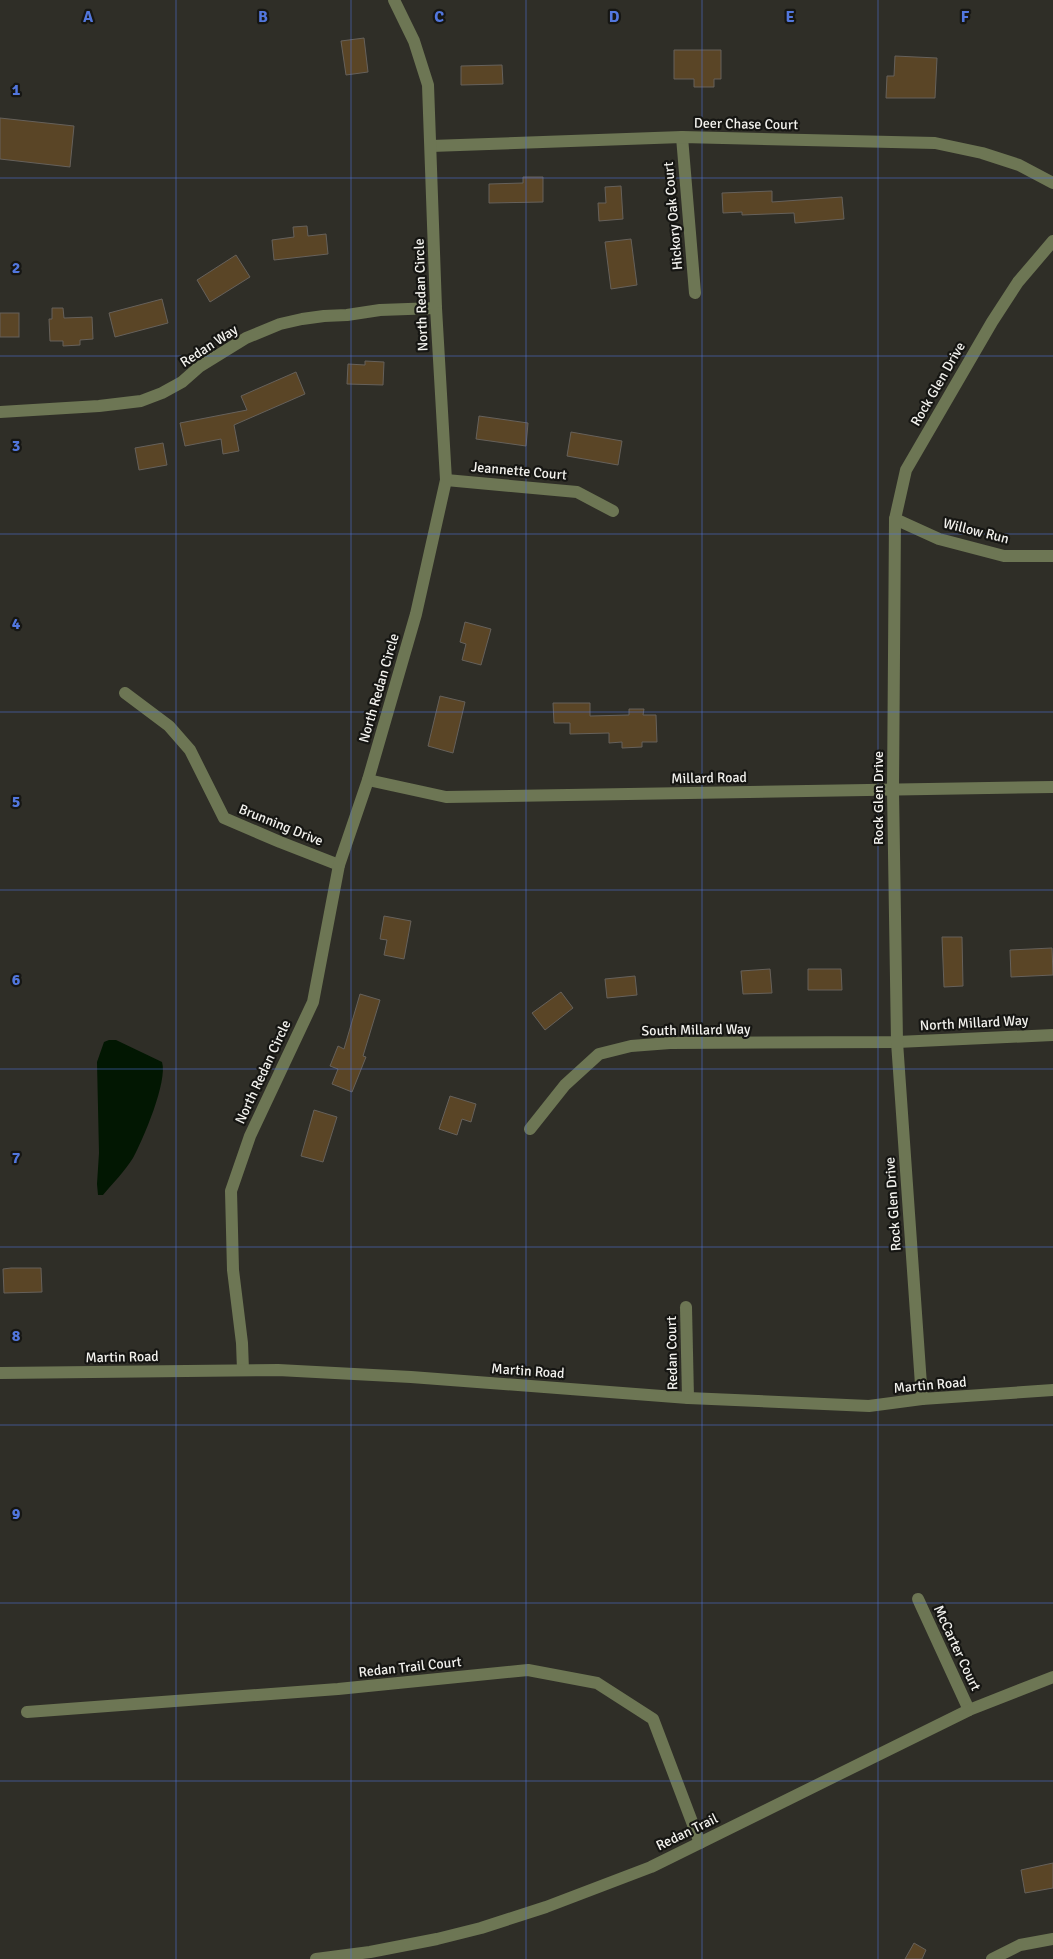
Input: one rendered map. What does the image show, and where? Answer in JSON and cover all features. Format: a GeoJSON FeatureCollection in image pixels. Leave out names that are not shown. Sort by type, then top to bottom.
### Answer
{"type":"FeatureCollection","features":[{"type":"Feature","properties":{"kind":"street","name":"North Redan Circle"},"geometry":{"type":"LineString","coordinates":[[243,1370],[242,1343],[233,1270],[231,1191],[250,1136],[313,1002],[339,865],[368,780],[416,614],[446,480],[436,308],[432,146],[428,85],[414,41],[394,0]]}},
{"type":"Feature","properties":{"kind":"street","name":"Deer Chase Court"},"geometry":{"type":"LineString","coordinates":[[432,146],[682,137],[935,143],[982,153],[1019,165],[1053,183]]}},
{"type":"Feature","properties":{"kind":"street","name":"Hickory Oak Court"},"geometry":{"type":"LineString","coordinates":[[682,137],[695,293]]}},
{"type":"Feature","properties":{"kind":"street","name":"Rock Glen Drive"},"geometry":{"type":"LineString","coordinates":[[922,1399],[897,1042],[893,790],[895,519],[906,470],[997,314],[1018,282],[1053,241]]}},
{"type":"Feature","properties":{"kind":"street","name":"Redan Way"},"geometry":{"type":"LineString","coordinates":[[0,412],[99,406],[141,401],[162,393],[182,382],[199,367],[246,338],[280,324],[302,319],[380,310],[436,308]]}},
{"type":"Feature","properties":{"kind":"street","name":"Jeannette Court"},"geometry":{"type":"LineString","coordinates":[[446,480],[577,492],[613,511]]}},
{"type":"Feature","properties":{"kind":"street","name":"Willow Run"},"geometry":{"type":"LineString","coordinates":[[895,519],[939,539],[1004,556],[1053,556]]}},
{"type":"Feature","properties":{"kind":"street","name":"Brunning Drive"},"geometry":{"type":"LineString","coordinates":[[126,693],[169,726],[190,750],[224,818],[339,865]]}},
{"type":"Feature","properties":{"kind":"street","name":"Millard Road"},"geometry":{"type":"LineString","coordinates":[[368,780],[446,797],[1053,787]]}},
{"type":"Feature","properties":{"kind":"street","name":"North Millard Way"},"geometry":{"type":"LineString","coordinates":[[897,1042],[1053,1035]]}},
{"type":"Feature","properties":{"kind":"street","name":"South Millard Way"},"geometry":{"type":"LineString","coordinates":[[530,1129],[565,1085],[599,1054],[623,1048],[670,1043],[897,1042]]}},
{"type":"Feature","properties":{"kind":"street","name":"Redan Court"},"geometry":{"type":"LineString","coordinates":[[686,1306],[688,1398]]}},
{"type":"Feature","properties":{"kind":"street","name":"Martin Road"},"geometry":{"type":"LineString","coordinates":[[0,1373],[278,1370],[411,1377],[688,1398],[869,1406],[922,1399],[1053,1390]]}},
{"type":"Feature","properties":{"kind":"street","name":"McCarter Court"},"geometry":{"type":"LineString","coordinates":[[918,1599],[969,1710]]}},
{"type":"Feature","properties":{"kind":"street","name":"Redan Trail Court"},"geometry":{"type":"LineString","coordinates":[[27,1712],[338,1689],[528,1670],[597,1683],[653,1720],[700,1843]]}},
{"type":"Feature","properties":{"kind":"street","name":"Redan Trail"},"geometry":{"type":"LineString","coordinates":[[316,1959],[370,1952],[481,1928],[546,1907],[651,1867],[969,1710],[1053,1677]]}},
{"type":"Feature","properties":{"kind":"street"},"geometry":{"type":"LineString","coordinates":[[992,1959],[1020,1945],[1053,1939]]}},
{"type":"Feature","properties":{"kind":"shaded area"},"geometry":{"type":"Polygon","coordinates":[[[116,1040],[162,1062],[163,1071],[154,1110],[133,1158],[103,1195],[98,1195],[97,1062],[104,1042],[116,1040]]]}},
{"type":"Feature","properties":{"kind":"building"},"geometry":{"type":"Polygon","coordinates":[[[364,38],[368,72],[346,75],[341,41],[364,38]]]}},
{"type":"Feature","properties":{"kind":"building"},"geometry":{"type":"Polygon","coordinates":[[[674,50],[721,50],[721,79],[714,79],[714,87],[694,87],[694,79],[674,79],[674,50]]]}},
{"type":"Feature","properties":{"kind":"building"},"geometry":{"type":"Polygon","coordinates":[[[895,56],[937,58],[935,98],[886,98],[887,76],[894,76],[895,56]]]}},
{"type":"Feature","properties":{"kind":"building"},"geometry":{"type":"Polygon","coordinates":[[[502,65],[503,84],[461,85],[461,66],[502,65]]]}},
{"type":"Feature","properties":{"kind":"building"},"geometry":{"type":"Polygon","coordinates":[[[0,118],[74,126],[70,167],[0,159],[0,118]]]}},
{"type":"Feature","properties":{"kind":"building"},"geometry":{"type":"Polygon","coordinates":[[[523,177],[543,177],[543,202],[489,203],[489,184],[523,183],[523,177]]]}},
{"type":"Feature","properties":{"kind":"building"},"geometry":{"type":"Polygon","coordinates":[[[621,186],[623,219],[599,221],[598,203],[606,203],[605,187],[621,186]]]}},
{"type":"Feature","properties":{"kind":"building"},"geometry":{"type":"Polygon","coordinates":[[[772,191],[772,202],[842,197],[844,219],[795,223],[794,213],[742,215],[742,212],[723,213],[722,193],[772,191]]]}},
{"type":"Feature","properties":{"kind":"building"},"geometry":{"type":"Polygon","coordinates":[[[307,226],[308,236],[326,234],[328,254],[274,260],[272,240],[294,237],[293,227],[307,226]]]}},
{"type":"Feature","properties":{"kind":"building"},"geometry":{"type":"Polygon","coordinates":[[[631,239],[637,285],[611,289],[605,242],[631,239]]]}},
{"type":"Feature","properties":{"kind":"building"},"geometry":{"type":"Polygon","coordinates":[[[236,255],[250,277],[210,302],[197,280],[236,255]]]}},
{"type":"Feature","properties":{"kind":"building"},"geometry":{"type":"Polygon","coordinates":[[[162,299],[168,323],[115,337],[109,313],[162,299]]]}},
{"type":"Feature","properties":{"kind":"building"},"geometry":{"type":"Polygon","coordinates":[[[52,308],[63,308],[64,318],[92,317],[93,339],[80,340],[80,345],[63,346],[63,341],[50,341],[49,319],[52,319],[52,308]]]}},
{"type":"Feature","properties":{"kind":"building"},"geometry":{"type":"Polygon","coordinates":[[[0,313],[19,313],[19,337],[0,337],[0,313]]]}},
{"type":"Feature","properties":{"kind":"building"},"geometry":{"type":"Polygon","coordinates":[[[365,361],[384,362],[383,385],[347,384],[348,364],[365,365],[365,361]]]}},
{"type":"Feature","properties":{"kind":"building"},"geometry":{"type":"Polygon","coordinates":[[[296,372],[305,394],[234,425],[239,451],[223,454],[221,439],[185,446],[180,423],[247,410],[241,396],[296,372]]]}},
{"type":"Feature","properties":{"kind":"building"},"geometry":{"type":"Polygon","coordinates":[[[479,416],[528,423],[526,446],[476,439],[479,416]]]}},
{"type":"Feature","properties":{"kind":"building"},"geometry":{"type":"Polygon","coordinates":[[[571,432],[622,441],[618,465],[567,456],[571,432]]]}},
{"type":"Feature","properties":{"kind":"building"},"geometry":{"type":"Polygon","coordinates":[[[163,443],[167,465],[139,470],[135,448],[163,443]]]}},
{"type":"Feature","properties":{"kind":"building"},"geometry":{"type":"Polygon","coordinates":[[[465,622],[491,629],[481,665],[462,660],[466,644],[460,642],[465,622]]]}},
{"type":"Feature","properties":{"kind":"building"},"geometry":{"type":"Polygon","coordinates":[[[440,696],[465,702],[453,753],[428,746],[440,696]]]}},
{"type":"Feature","properties":{"kind":"building"},"geometry":{"type":"Polygon","coordinates":[[[553,703],[590,703],[590,716],[629,715],[629,709],[644,709],[643,715],[656,715],[657,742],[642,742],[642,747],[622,748],[622,742],[609,743],[609,733],[570,734],[570,723],[554,723],[553,703]]]}},
{"type":"Feature","properties":{"kind":"building"},"geometry":{"type":"Polygon","coordinates":[[[384,916],[411,921],[404,959],[384,955],[387,940],[380,939],[384,916]]]}},
{"type":"Feature","properties":{"kind":"building"},"geometry":{"type":"Polygon","coordinates":[[[942,937],[962,937],[963,986],[944,987],[942,937]]]}},
{"type":"Feature","properties":{"kind":"building"},"geometry":{"type":"Polygon","coordinates":[[[1052,948],[1053,975],[1011,977],[1010,950],[1052,948]]]}},
{"type":"Feature","properties":{"kind":"building"},"geometry":{"type":"Polygon","coordinates":[[[770,969],[772,993],[743,994],[741,971],[770,969]]]}},
{"type":"Feature","properties":{"kind":"building"},"geometry":{"type":"Polygon","coordinates":[[[808,969],[841,969],[842,990],[808,990],[808,969]]]}},
{"type":"Feature","properties":{"kind":"building"},"geometry":{"type":"Polygon","coordinates":[[[635,976],[637,995],[607,998],[605,979],[635,976]]]}},
{"type":"Feature","properties":{"kind":"building"},"geometry":{"type":"Polygon","coordinates":[[[561,992],[573,1008],[545,1030],[532,1013],[561,992]]]}},
{"type":"Feature","properties":{"kind":"building"},"geometry":{"type":"Polygon","coordinates":[[[360,994],[380,1000],[363,1056],[366,1057],[352,1092],[332,1084],[338,1069],[330,1066],[338,1046],[344,1049],[360,994]]]}},
{"type":"Feature","properties":{"kind":"building"},"geometry":{"type":"Polygon","coordinates":[[[450,1096],[476,1104],[471,1122],[462,1119],[457,1135],[439,1129],[450,1096]]]}},
{"type":"Feature","properties":{"kind":"building"},"geometry":{"type":"Polygon","coordinates":[[[314,1110],[337,1117],[323,1162],[301,1156],[314,1110]]]}},
{"type":"Feature","properties":{"kind":"building"},"geometry":{"type":"Polygon","coordinates":[[[41,1268],[42,1292],[4,1293],[3,1269],[41,1268]]]}},
{"type":"Feature","properties":{"kind":"building"},"geometry":{"type":"Polygon","coordinates":[[[1053,1863],[1053,1888],[1025,1893],[1021,1870],[1053,1863]]]}},
{"type":"Feature","properties":{"kind":"building"},"geometry":{"type":"Polygon","coordinates":[[[914,1943],[926,1950],[922,1959],[905,1959],[914,1943]]]}}]}
